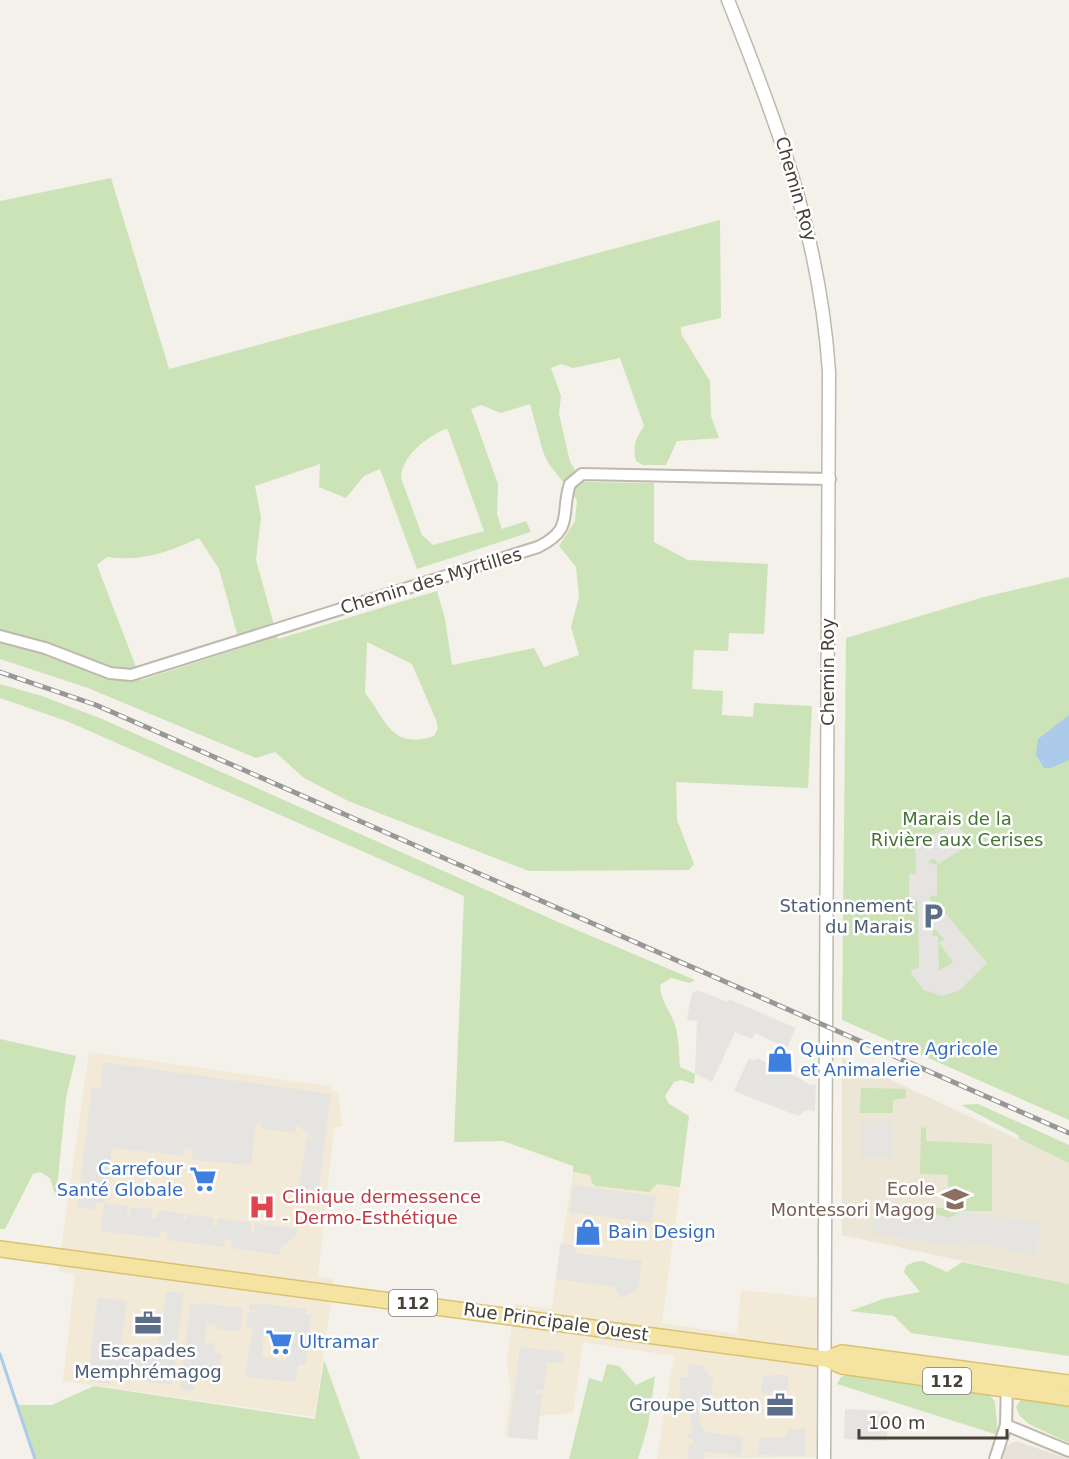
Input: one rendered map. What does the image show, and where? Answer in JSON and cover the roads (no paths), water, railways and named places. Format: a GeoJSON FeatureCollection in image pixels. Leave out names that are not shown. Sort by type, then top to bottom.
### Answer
{"type":"FeatureCollection","features":[{"type":"Feature","properties":{"kind":"main road","name":"Rue Principale Ouest"},"geometry":{"type":"LineString","coordinates":[[0,1249],[826,1359],[842,1353],[1007,1382],[1069,1398]]}},
{"type":"Feature","properties":{"kind":"main road","name":"Rue Principale Ouest"},"geometry":{"type":"LineString","coordinates":[[1007,1382],[1069,1383]]}},
{"type":"Feature","properties":{"kind":"street","name":"Chemin Roy"},"geometry":{"type":"LineString","coordinates":[[728,0],[779,128],[810,235],[828,358],[830,479],[824,1459]]}},
{"type":"Feature","properties":{"kind":"street","name":"Chemin des Myrtilles"},"geometry":{"type":"LineString","coordinates":[[0,636],[45,648],[110,673],[131,675],[538,547],[551,539],[561,528],[567,513],[570,484],[582,474],[830,479]]}},
{"type":"Feature","properties":{"kind":"street"},"geometry":{"type":"LineString","coordinates":[[995,1459],[1006,1425],[1007,1382]]}},
{"type":"Feature","properties":{"kind":"street"},"geometry":{"type":"LineString","coordinates":[[1006,1425],[1069,1451]]}},
{"type":"Feature","properties":{"kind":"water"},"geometry":{"type":"Polygon","coordinates":[[[1069,715],[1069,760],[1051,768],[1044,768],[1036,755],[1038,739],[1069,715]]]}},
{"type":"Feature","properties":{"kind":"waterway"},"geometry":{"type":"LineString","coordinates":[[0,1354],[35,1459]]}},
{"type":"Feature","properties":{"kind":"railway"},"geometry":{"type":"LineString","coordinates":[[0,672],[96,705],[1069,1133]]}},
{"type":"Feature","properties":{"kind":"place","name":"Stationnement du Marais"},"geometry":{"type":"Point","coordinates":[933,916]}},
{"type":"Feature","properties":{"kind":"place","name":"Quinn Centre Agricole et Animalerie"},"geometry":{"type":"Point","coordinates":[780,1059]}},
{"type":"Feature","properties":{"kind":"place","name":"Carrefour Santé Globale"},"geometry":{"type":"Point","coordinates":[203,1179]}},
{"type":"Feature","properties":{"kind":"place","name":"Ecole Montessori Magog"},"geometry":{"type":"Point","coordinates":[955,1199]}},
{"type":"Feature","properties":{"kind":"place","name":"Clinique dermessence - Dermo-Esthétique"},"geometry":{"type":"Point","coordinates":[262,1207]}},
{"type":"Feature","properties":{"kind":"place","name":"Bain Design"},"geometry":{"type":"Point","coordinates":[588,1232]}},
{"type":"Feature","properties":{"kind":"place","name":"Escapades Memphrémagog"},"geometry":{"type":"Point","coordinates":[148,1323]}},
{"type":"Feature","properties":{"kind":"place","name":"Ultramar"},"geometry":{"type":"Point","coordinates":[279,1342]}},
{"type":"Feature","properties":{"kind":"place","name":"Groupe Sutton"},"geometry":{"type":"Point","coordinates":[780,1405]}},
{"type":"Feature","properties":{"kind":"park label","name":"Marais de la Rivière aux Cerises"},"geometry":{"type":"Point","coordinates":[957,829]}}]}
